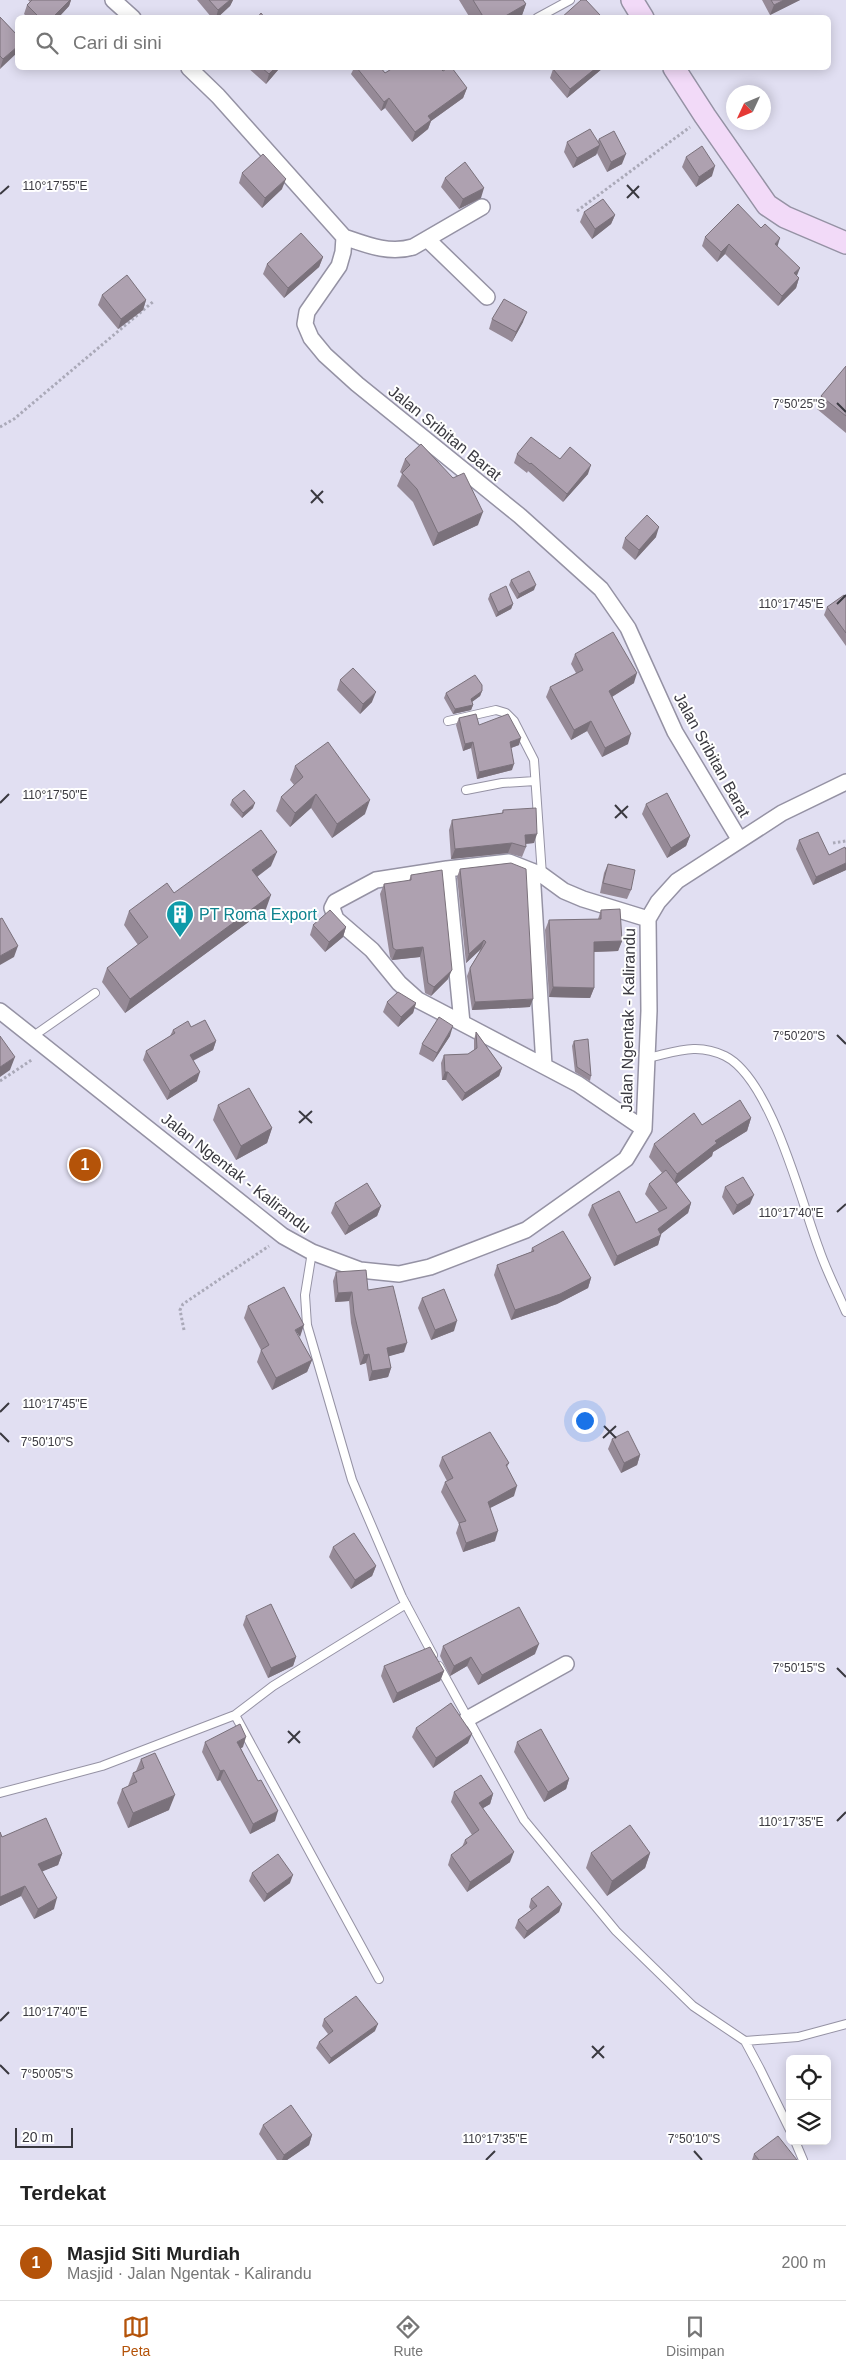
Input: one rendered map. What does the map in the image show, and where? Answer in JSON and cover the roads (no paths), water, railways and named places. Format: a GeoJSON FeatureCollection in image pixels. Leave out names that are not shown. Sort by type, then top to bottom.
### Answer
{"type":"FeatureCollection","features":[{"type":"Feature","properties":{"kind":"main road"},"geometry":{"type":"LineString","coordinates":[[632,0],[641,15]]}},
{"type":"Feature","properties":{"kind":"main road"},"geometry":{"type":"LineString","coordinates":[[675,70],[704,116],[767,205],[785,217],[846,243]]}},
{"type":"Feature","properties":{"kind":"street"},"geometry":{"type":"LineString","coordinates":[[112,0],[130,15]]}},
{"type":"Feature","properties":{"kind":"street"},"geometry":{"type":"LineString","coordinates":[[191,70],[218,96],[344,237],[379,249],[404,250],[482,207]]}},
{"type":"Feature","properties":{"kind":"street","name":"Jalan Sribitan Barat"},"geometry":{"type":"LineString","coordinates":[[344,237],[343,252],[339,266],[307,312],[305,324],[311,338],[325,355],[357,384],[520,516],[601,589],[628,628],[675,732],[739,839]]}},
{"type":"Feature","properties":{"kind":"street"},"geometry":{"type":"LineString","coordinates":[[427,239],[486,297]]}},
{"type":"Feature","properties":{"kind":"street","name":"Jalan Ngentak - Kalirandu"},"geometry":{"type":"LineString","coordinates":[[0,1011],[284,1236],[312,1252],[360,1270],[399,1274],[430,1267],[526,1230],[626,1159],[644,1130],[649,1012],[648,919],[658,902],[677,881],[739,839],[782,813],[846,782]]}},
{"type":"Feature","properties":{"kind":"street"},"geometry":{"type":"LineString","coordinates":[[644,1130],[578,1084],[418,1000],[398,983],[372,950],[336,919],[332,908],[335,902],[376,880],[509,862],[537,873],[564,891],[577,897],[648,919]]}},
{"type":"Feature","properties":{"kind":"street"},"geometry":{"type":"LineString","coordinates":[[447,869],[462,1023]]}},
{"type":"Feature","properties":{"kind":"street"},"geometry":{"type":"LineString","coordinates":[[537,873],[544,1065]]}},
{"type":"Feature","properties":{"kind":"street"},"geometry":{"type":"LineString","coordinates":[[467,1719],[566,1664]]}},
{"type":"Feature","properties":{"kind":"lane"},"geometry":{"type":"LineString","coordinates":[[542,15],[570,0]]}},
{"type":"Feature","properties":{"kind":"lane"},"geometry":{"type":"LineString","coordinates":[[448,721],[496,710],[506,713],[514,721],[534,760],[537,873]]}},
{"type":"Feature","properties":{"kind":"lane"},"geometry":{"type":"LineString","coordinates":[[466,790],[502,783],[535,781]]}},
{"type":"Feature","properties":{"kind":"lane"},"geometry":{"type":"LineString","coordinates":[[32,1037],[95,993]]}},
{"type":"Feature","properties":{"kind":"lane"},"geometry":{"type":"LineString","coordinates":[[647,1058],[698,1047],[725,1056],[739,1066],[756,1088],[782,1141],[819,1251],[846,1312]]}},
{"type":"Feature","properties":{"kind":"lane"},"geometry":{"type":"LineString","coordinates":[[312,1252],[305,1295],[308,1326],[352,1480],[406,1604],[467,1719],[524,1820],[616,1931],[693,2006],[745,2041],[786,2122]]}},
{"type":"Feature","properties":{"kind":"lane"},"geometry":{"type":"LineString","coordinates":[[0,1792],[102,1766],[235,1715],[272,1686],[406,1604]]}},
{"type":"Feature","properties":{"kind":"lane"},"geometry":{"type":"LineString","coordinates":[[235,1715],[379,1979]]}},
{"type":"Feature","properties":{"kind":"lane"},"geometry":{"type":"LineString","coordinates":[[745,2041],[798,2037],[846,2024]]}},
{"type":"Feature","properties":{"kind":"lane"},"geometry":{"type":"LineString","coordinates":[[797,2145],[803,2160]]}},
{"type":"Feature","properties":{"kind":"place","name":"PT Roma Export"},"geometry":{"type":"Point","coordinates":[180,938]}},
{"type":"Feature","properties":{"kind":"place","name":"Masjid Siti Murdiah"},"geometry":{"type":"Point","coordinates":[85,1165]}}]}
